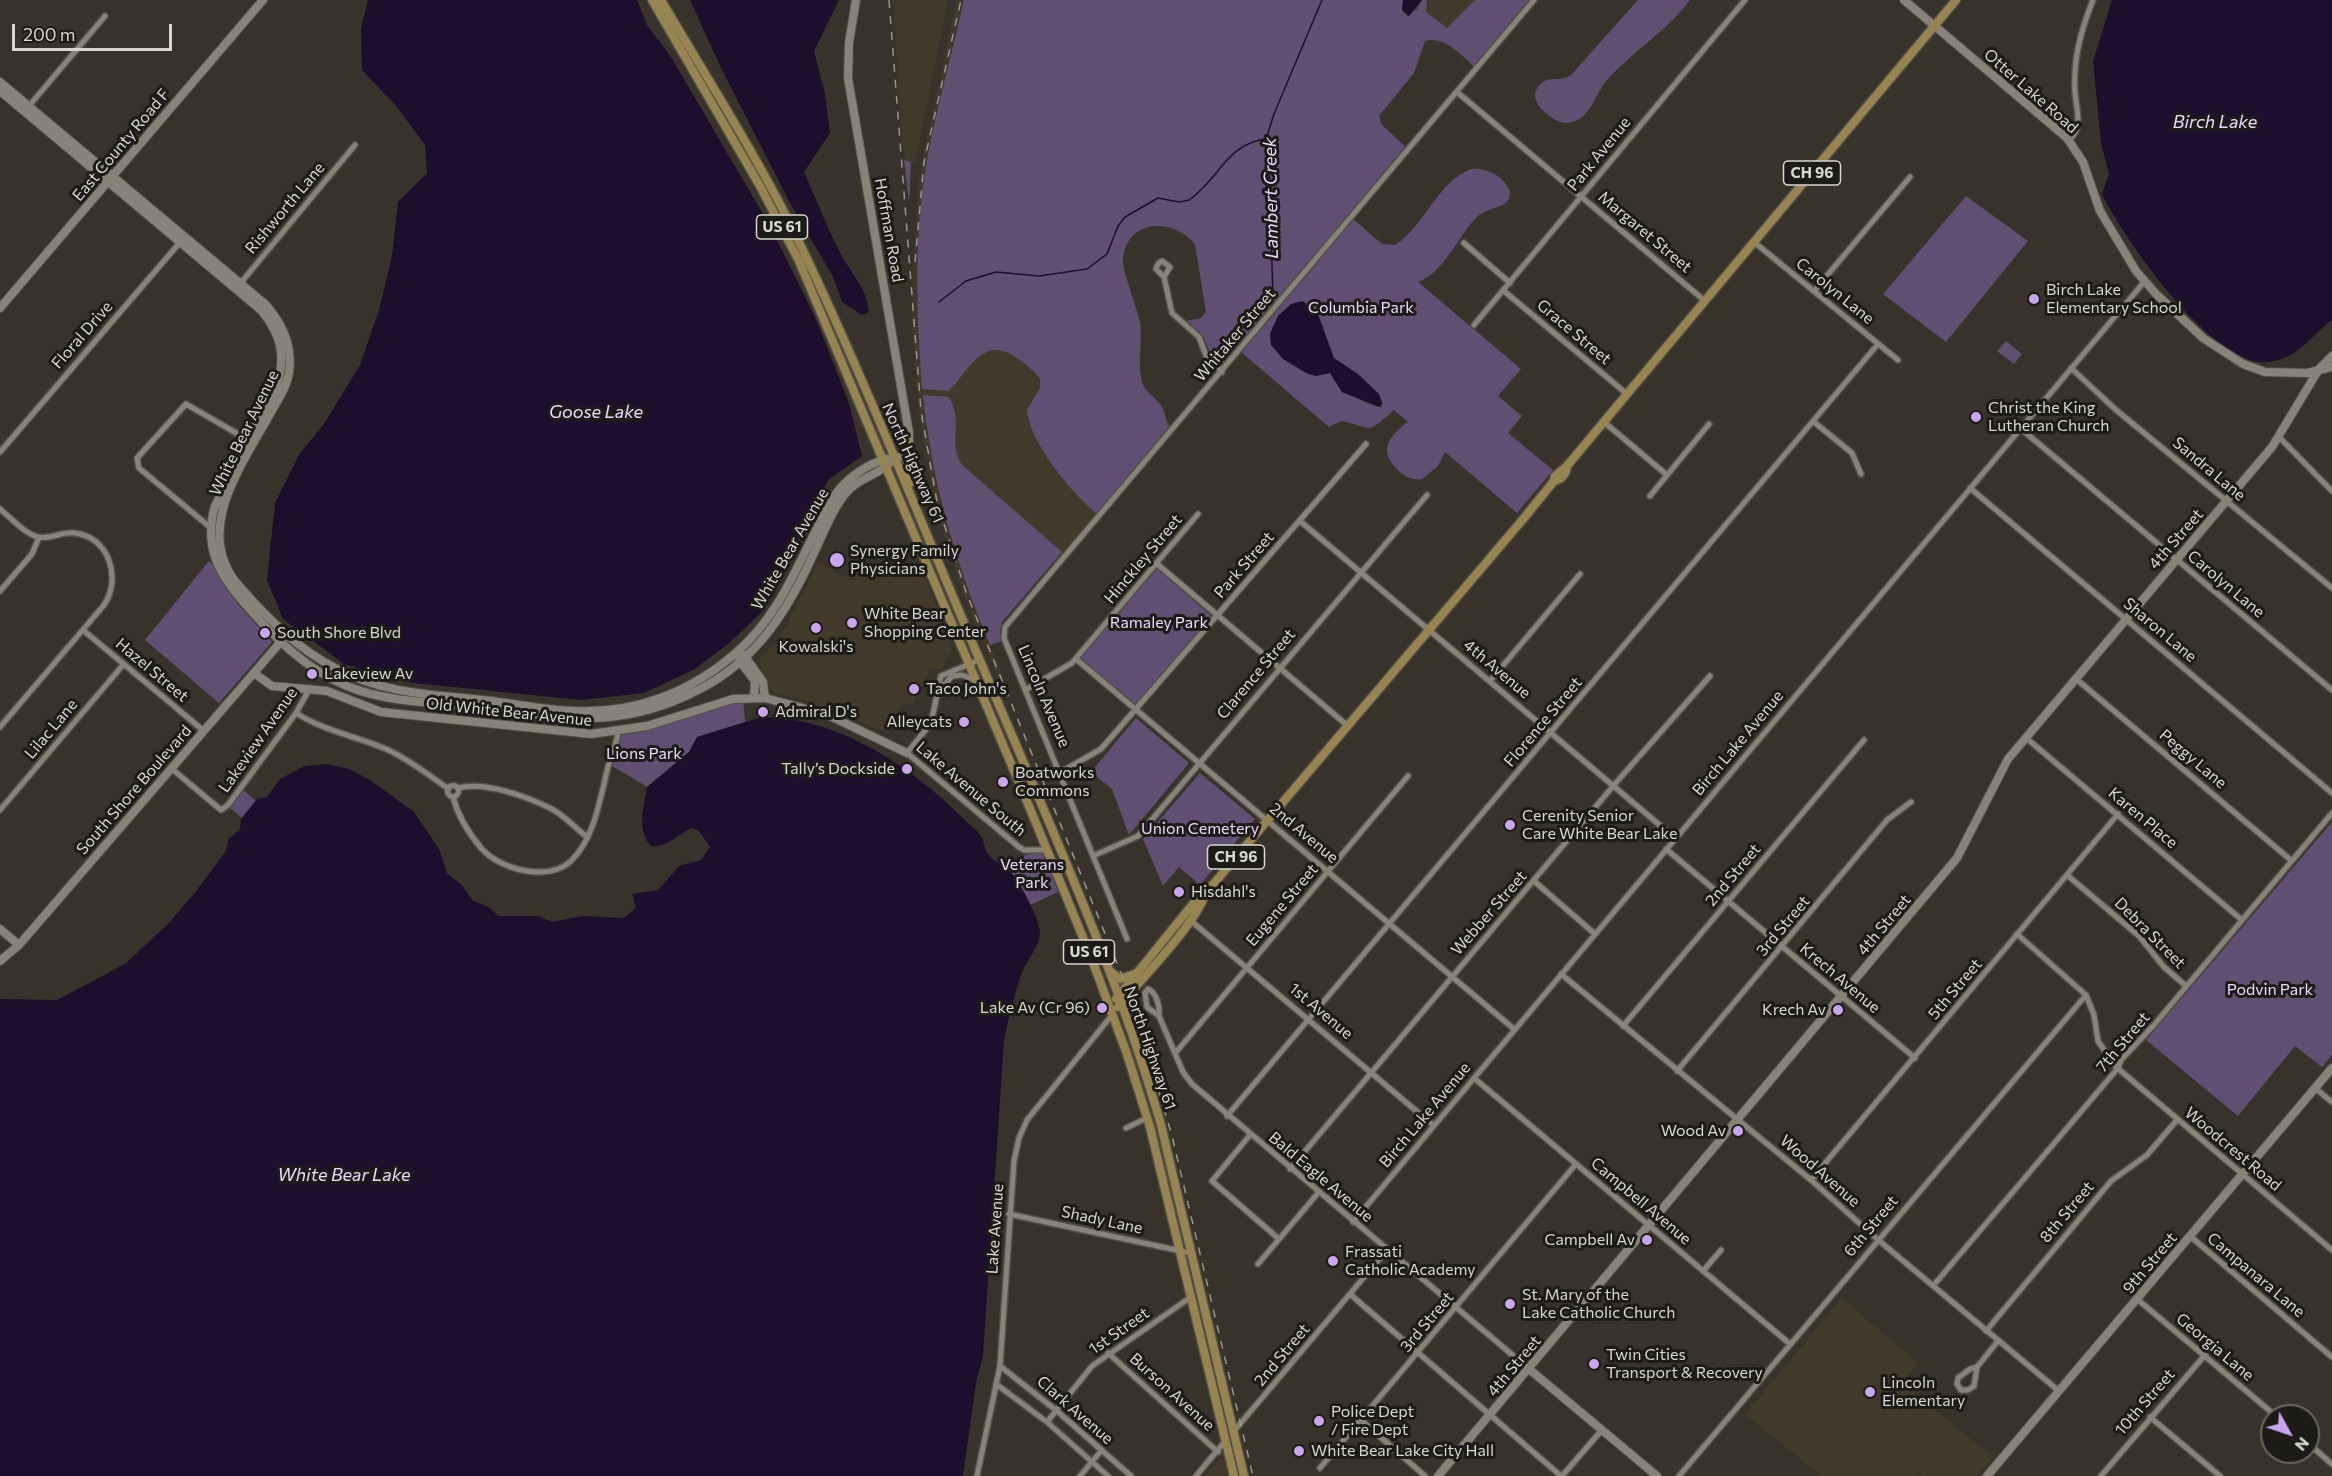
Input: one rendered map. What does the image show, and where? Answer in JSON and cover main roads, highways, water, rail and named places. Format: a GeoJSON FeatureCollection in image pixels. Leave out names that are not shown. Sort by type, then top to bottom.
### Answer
{"type":"FeatureCollection","features":[{"type":"Feature","properties":{"kind":"main road","name":"North Highway 61"},"geometry":{"type":"LineString","coordinates":[[652,0],[789,238],[826,320],[977,681],[1111,1011],[1147,1118],[1234,1476]]}},
{"type":"Feature","properties":{"kind":"main road","name":"North Highway 61"},"geometry":{"type":"LineString","coordinates":[[661,0],[759,166],[798,241],[913,498],[1106,966],[1155,1104],[1244,1476]]}},
{"type":"Feature","properties":{"kind":"main road","name":"CH 96"},"geometry":{"type":"LineString","coordinates":[[1136,973],[1554,482],[1560,480],[1567,466],[1956,0]]}},
{"type":"Feature","properties":{"kind":"main road"},"geometry":{"type":"LineString","coordinates":[[909,442],[908,474],[913,498]]}},
{"type":"Feature","properties":{"kind":"main road","name":"CH 96"},"geometry":{"type":"LineString","coordinates":[[1111,1011],[1190,920],[1203,903],[1205,894]]}},
{"type":"Feature","properties":{"kind":"main road"},"geometry":{"type":"LineString","coordinates":[[1106,966],[1118,978],[1136,973]]}},
{"type":"Feature","properties":{"kind":"main road"},"geometry":{"type":"LineString","coordinates":[[1119,1001],[1136,973]]}},
{"type":"Feature","properties":{"kind":"water","name":"Goose Lake"},"geometry":{"type":"Polygon","coordinates":[[[368,0],[637,0],[647,25],[671,57],[770,226],[815,317],[849,403],[862,456],[828,480],[761,613],[728,644],[695,669],[644,693],[581,700],[413,683],[344,664],[283,619],[267,580],[275,503],[300,453],[324,424],[360,365],[379,310],[392,256],[398,202],[427,173],[425,145],[397,107],[362,70],[361,28],[368,0]]]}},
{"type":"Feature","properties":{"kind":"water"},"geometry":{"type":"Polygon","coordinates":[[[690,0],[839,0],[814,51],[825,94],[830,133],[804,172],[843,258],[863,290],[869,312],[862,315],[842,302],[833,277],[789,201],[721,68],[690,0]]]}},
{"type":"Feature","properties":{"kind":"water"},"geometry":{"type":"Polygon","coordinates":[[[1403,0],[1422,0],[1409,16],[1402,10],[1403,0]]]}},
{"type":"Feature","properties":{"kind":"water","name":"Birch Lake"},"geometry":{"type":"Polygon","coordinates":[[[2112,0],[2332,0],[2332,320],[2304,346],[2288,356],[2268,362],[2247,359],[2223,345],[2198,324],[2150,269],[2129,240],[2102,194],[2109,174],[2101,143],[2093,61],[2112,0]]]}},
{"type":"Feature","properties":{"kind":"water"},"geometry":{"type":"Polygon","coordinates":[[[1303,301],[1318,314],[1334,358],[1358,374],[1379,394],[1382,402],[1380,407],[1342,392],[1330,373],[1316,376],[1306,373],[1283,359],[1271,345],[1270,334],[1278,316],[1291,304],[1303,301]]]}},
{"type":"Feature","properties":{"kind":"water","name":"White Bear Lake"},"geometry":{"type":"Polygon","coordinates":[[[762,717],[791,719],[820,726],[847,736],[900,766],[947,803],[978,832],[988,854],[1015,878],[1037,920],[1040,934],[1037,945],[1018,983],[1004,1041],[983,1356],[976,1383],[963,1476],[0,1476],[0,999],[57,1000],[125,964],[169,923],[197,890],[225,852],[229,839],[240,829],[241,819],[257,799],[267,797],[280,779],[305,766],[326,764],[349,769],[370,780],[414,812],[439,849],[447,873],[462,885],[473,901],[487,906],[499,916],[539,916],[552,922],[583,916],[624,918],[636,908],[632,894],[658,890],[679,866],[701,860],[710,847],[699,831],[691,828],[667,843],[651,846],[646,839],[642,825],[647,787],[689,752],[697,737],[762,717]]]}},
{"type":"Feature","properties":{"kind":"waterway","name":"Lambert Creek"},"geometry":{"type":"LineString","coordinates":[[1273,298],[1268,133],[1322,0]]}},
{"type":"Feature","properties":{"kind":"waterway"},"geometry":{"type":"LineString","coordinates":[[939,302],[966,281],[996,272],[1039,276],[1087,269],[1107,254],[1118,226],[1125,217],[1158,198],[1179,202],[1189,200],[1209,182],[1232,155],[1253,142],[1268,138]]}},
{"type":"Feature","properties":{"kind":"railway"},"geometry":{"type":"LineString","coordinates":[[889,0],[921,411],[937,502],[966,592],[1132,1000],[1172,1136],[1253,1476]]}},
{"type":"Feature","properties":{"kind":"railway"},"geometry":{"type":"LineString","coordinates":[[915,262],[924,162],[961,0]]}},
{"type":"Feature","properties":{"kind":"place","name":"Birch Lake Elementary School"},"geometry":{"type":"Point","coordinates":[2034,299]}},
{"type":"Feature","properties":{"kind":"place","name":"Christ the King Lutheran Church"},"geometry":{"type":"Point","coordinates":[1976,417]}},
{"type":"Feature","properties":{"kind":"place","name":"Synergy Family Physicians"},"geometry":{"type":"Point","coordinates":[837,560]}},
{"type":"Feature","properties":{"kind":"place","name":"White Bear Shopping Center"},"geometry":{"type":"Point","coordinates":[852,623]}},
{"type":"Feature","properties":{"kind":"place","name":"Kowalski's"},"geometry":{"type":"Point","coordinates":[816,628]}},
{"type":"Feature","properties":{"kind":"place","name":"South Shore Blvd"},"geometry":{"type":"Point","coordinates":[265,633]}},
{"type":"Feature","properties":{"kind":"place","name":"Lakeview Av"},"geometry":{"type":"Point","coordinates":[312,674]}},
{"type":"Feature","properties":{"kind":"place","name":"Taco John's"},"geometry":{"type":"Point","coordinates":[914,689]}},
{"type":"Feature","properties":{"kind":"place","name":"Admiral D's"},"geometry":{"type":"Point","coordinates":[763,712]}},
{"type":"Feature","properties":{"kind":"place","name":"Alleycats"},"geometry":{"type":"Point","coordinates":[964,722]}},
{"type":"Feature","properties":{"kind":"place","name":"Tally’s Dockside"},"geometry":{"type":"Point","coordinates":[907,769]}},
{"type":"Feature","properties":{"kind":"place","name":"Boatworks Commons"},"geometry":{"type":"Point","coordinates":[1003,782]}},
{"type":"Feature","properties":{"kind":"place","name":"Cerenity Senior Care White Bear Lake"},"geometry":{"type":"Point","coordinates":[1510,825]}},
{"type":"Feature","properties":{"kind":"place","name":"Hisdahl's"},"geometry":{"type":"Point","coordinates":[1179,892]}},
{"type":"Feature","properties":{"kind":"place","name":"Lake Av (Cr 96)"},"geometry":{"type":"Point","coordinates":[1102,1008]}},
{"type":"Feature","properties":{"kind":"place","name":"Krech Av"},"geometry":{"type":"Point","coordinates":[1838,1010]}},
{"type":"Feature","properties":{"kind":"place","name":"Wood Av"},"geometry":{"type":"Point","coordinates":[1738,1131]}},
{"type":"Feature","properties":{"kind":"place","name":"Campbell Av"},"geometry":{"type":"Point","coordinates":[1647,1240]}},
{"type":"Feature","properties":{"kind":"place","name":"Frassati Catholic Academy"},"geometry":{"type":"Point","coordinates":[1333,1261]}},
{"type":"Feature","properties":{"kind":"place","name":"St. Mary of the Lake Catholic Church"},"geometry":{"type":"Point","coordinates":[1510,1304]}},
{"type":"Feature","properties":{"kind":"place","name":"Twin Cities Transport & Recovery"},"geometry":{"type":"Point","coordinates":[1594,1364]}},
{"type":"Feature","properties":{"kind":"place","name":"Lincoln Elementary"},"geometry":{"type":"Point","coordinates":[1870,1392]}},
{"type":"Feature","properties":{"kind":"place","name":"Police Dept / Fire Dept"},"geometry":{"type":"Point","coordinates":[1319,1421]}},
{"type":"Feature","properties":{"kind":"place","name":"White Bear Lake City Hall"},"geometry":{"type":"Point","coordinates":[1299,1451]}},
{"type":"Feature","properties":{"kind":"park label","name":"Columbia Park"},"geometry":{"type":"Point","coordinates":[1361,308]}},
{"type":"Feature","properties":{"kind":"park label","name":"Ramaley Park"},"geometry":{"type":"Point","coordinates":[1159,623]}},
{"type":"Feature","properties":{"kind":"park label","name":"Lions Park"},"geometry":{"type":"Point","coordinates":[644,754]}},
{"type":"Feature","properties":{"kind":"park label","name":"Union Cemetery"},"geometry":{"type":"Point","coordinates":[1200,829]}},
{"type":"Feature","properties":{"kind":"park label","name":"Veterans Park"},"geometry":{"type":"Point","coordinates":[1032,874]}},
{"type":"Feature","properties":{"kind":"park label","name":"Podvin Park"},"geometry":{"type":"Point","coordinates":[2270,990]}}]}
